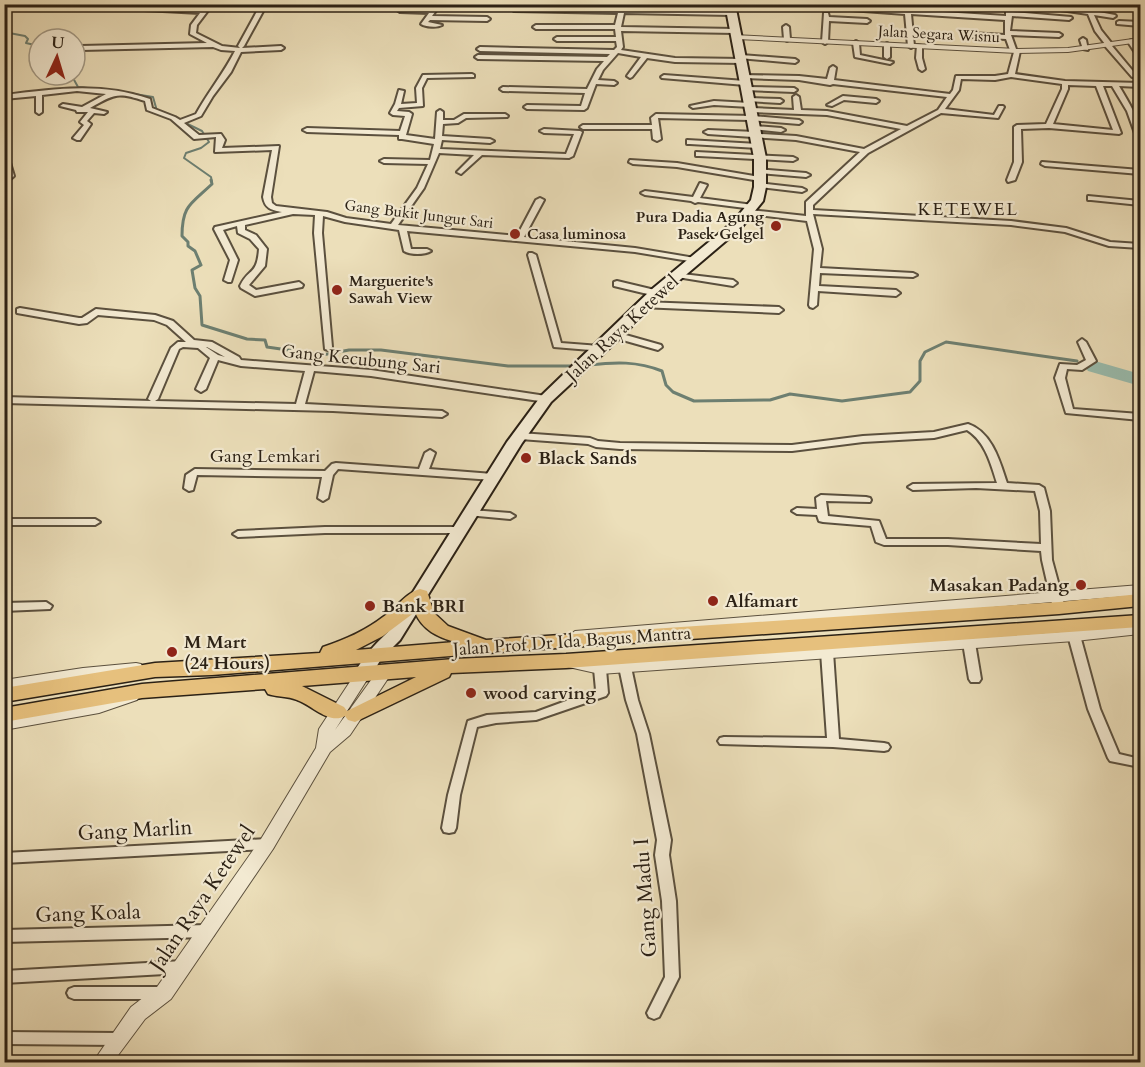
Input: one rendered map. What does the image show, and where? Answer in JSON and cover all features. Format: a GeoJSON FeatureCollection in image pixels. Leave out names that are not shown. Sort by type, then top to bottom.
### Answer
{"type":"FeatureCollection","features":[{"type":"Feature","properties":{"kind":"highway"},"geometry":{"type":"LineString","coordinates":[[208,677],[343,648],[379,631],[418,597],[425,615],[441,631],[467,640],[513,644]]}},
{"type":"Feature","properties":{"kind":"highway","name":"Jalan Prof Dr Ida Bagus Mantra"},"geometry":{"type":"LineString","coordinates":[[4,715],[208,677],[387,655],[710,627],[1057,603],[1140,600]]}},
{"type":"Feature","properties":{"kind":"highway","name":"Jalan Prof Dr Ida Bagus Mantra"},"geometry":{"type":"LineString","coordinates":[[4,695],[155,670],[208,677],[362,675],[387,655],[454,666],[566,661],[1073,631],[1140,621]]}},
{"type":"Feature","properties":{"kind":"highway"},"geometry":{"type":"LineString","coordinates":[[208,677],[294,691],[346,713],[454,666]]}},
{"type":"Feature","properties":{"kind":"main road"},"geometry":{"type":"LineString","coordinates":[[726,10],[736,34],[754,127],[757,201],[751,210]]}},
{"type":"Feature","properties":{"kind":"main road","name":"Jalan Raya Ketewel"},"geometry":{"type":"LineString","coordinates":[[387,655],[418,597],[462,530],[493,477],[546,399],[600,350],[656,293],[751,210]]}},
{"type":"Feature","properties":{"kind":"street"},"geometry":{"type":"LineString","coordinates":[[210,4],[194,25],[193,34],[208,40],[212,45]]}},
{"type":"Feature","properties":{"kind":"street"},"geometry":{"type":"LineString","coordinates":[[182,122],[196,117],[203,109],[210,94],[228,72],[264,4]]}},
{"type":"Feature","properties":{"kind":"street"},"geometry":{"type":"LineString","coordinates":[[770,4],[1009,11],[1069,18]]}},
{"type":"Feature","properties":{"kind":"street"},"geometry":{"type":"LineString","coordinates":[[981,4],[1009,11]]}},
{"type":"Feature","properties":{"kind":"street"},"geometry":{"type":"LineString","coordinates":[[1022,4],[1067,8],[1113,16]]}},
{"type":"Feature","properties":{"kind":"street"},"geometry":{"type":"LineString","coordinates":[[825,42],[826,6]]}},
{"type":"Feature","properties":{"kind":"street"},"geometry":{"type":"LineString","coordinates":[[144,8],[205,11]]}},
{"type":"Feature","properties":{"kind":"street"},"geometry":{"type":"LineString","coordinates":[[400,10],[436,8]]}},
{"type":"Feature","properties":{"kind":"street"},"geometry":{"type":"LineString","coordinates":[[427,21],[436,8]]}},
{"type":"Feature","properties":{"kind":"street"},"geometry":{"type":"LineString","coordinates":[[514,9],[621,8],[679,13],[726,10]]}},
{"type":"Feature","properties":{"kind":"street"},"geometry":{"type":"LineString","coordinates":[[527,107],[584,108],[589,91],[607,59],[616,52],[621,8]]}},
{"type":"Feature","properties":{"kind":"street"},"geometry":{"type":"LineString","coordinates":[[907,8],[922,69]]}},
{"type":"Feature","properties":{"kind":"street"},"geometry":{"type":"LineString","coordinates":[[1009,11],[1008,35],[1015,50],[1012,73]]}},
{"type":"Feature","properties":{"kind":"street"},"geometry":{"type":"LineString","coordinates":[[652,24],[654,12]]}},
{"type":"Feature","properties":{"kind":"street"},"geometry":{"type":"LineString","coordinates":[[678,24],[679,13]]}},
{"type":"Feature","properties":{"kind":"street"},"geometry":{"type":"LineString","coordinates":[[1091,14],[1098,31],[1134,76]]}},
{"type":"Feature","properties":{"kind":"street"},"geometry":{"type":"LineString","coordinates":[[427,21],[486,19]]}},
{"type":"Feature","properties":{"kind":"street"},"geometry":{"type":"LineString","coordinates":[[826,19],[867,21]]}},
{"type":"Feature","properties":{"kind":"street"},"geometry":{"type":"LineString","coordinates":[[427,21],[448,25]]}},
{"type":"Feature","properties":{"kind":"street"},"geometry":{"type":"LineString","coordinates":[[1119,23],[1140,24]]}},
{"type":"Feature","properties":{"kind":"street"},"geometry":{"type":"LineString","coordinates":[[536,27],[618,28],[736,34]]}},
{"type":"Feature","properties":{"kind":"street"},"geometry":{"type":"LineString","coordinates":[[786,27],[786,39]]}},
{"type":"Feature","properties":{"kind":"street","name":"Jalan Segara Wisnu"},"geometry":{"type":"LineString","coordinates":[[736,34],[825,42],[1015,50],[1084,44],[1108,45],[1140,40]]}},
{"type":"Feature","properties":{"kind":"street"},"geometry":{"type":"LineString","coordinates":[[969,34],[1059,35]]}},
{"type":"Feature","properties":{"kind":"street"},"geometry":{"type":"LineString","coordinates":[[557,39],[619,39]]}},
{"type":"Feature","properties":{"kind":"street"},"geometry":{"type":"LineString","coordinates":[[1131,42],[1140,56]]}},
{"type":"Feature","properties":{"kind":"street"},"geometry":{"type":"LineString","coordinates":[[856,43],[857,56],[888,59],[887,45]]}},
{"type":"Feature","properties":{"kind":"street"},"geometry":{"type":"LineString","coordinates":[[87,48],[212,45],[281,48]]}},
{"type":"Feature","properties":{"kind":"street"},"geometry":{"type":"LineString","coordinates":[[480,49],[616,52],[675,60],[795,61]]}},
{"type":"Feature","properties":{"kind":"street"},"geometry":{"type":"LineString","coordinates":[[630,76],[645,56]]}},
{"type":"Feature","properties":{"kind":"street"},"geometry":{"type":"LineString","coordinates":[[478,57],[607,59]]}},
{"type":"Feature","properties":{"kind":"street"},"geometry":{"type":"LineString","coordinates":[[1127,67],[1140,68]]}},
{"type":"Feature","properties":{"kind":"street"},"geometry":{"type":"LineString","coordinates":[[830,83],[834,68]]}},
{"type":"Feature","properties":{"kind":"street"},"geometry":{"type":"LineString","coordinates":[[1012,73],[1065,83],[1118,82]]}},
{"type":"Feature","properties":{"kind":"street"},"geometry":{"type":"LineString","coordinates":[[813,304],[818,270],[818,249],[809,204],[865,151],[940,111],[956,90],[958,76],[995,78],[1012,73],[1140,85]]}},
{"type":"Feature","properties":{"kind":"street"},"geometry":{"type":"LineString","coordinates":[[397,106],[421,105],[419,88],[425,76],[472,76]]}},
{"type":"Feature","properties":{"kind":"street"},"geometry":{"type":"LineString","coordinates":[[754,127],[775,76],[952,96]]}},
{"type":"Feature","properties":{"kind":"street"},"geometry":{"type":"LineString","coordinates":[[664,77],[754,127],[806,175]]}},
{"type":"Feature","properties":{"kind":"street"},"geometry":{"type":"LineString","coordinates":[[594,82],[614,83]]}},
{"type":"Feature","properties":{"kind":"street"},"geometry":{"type":"LineString","coordinates":[[1118,82],[1140,136]]}},
{"type":"Feature","properties":{"kind":"street"},"geometry":{"type":"LineString","coordinates":[[1049,126],[1065,89],[1065,83]]}},
{"type":"Feature","properties":{"kind":"street"},"geometry":{"type":"LineString","coordinates":[[1011,180],[1018,162],[1017,127],[1049,126],[1117,133],[1099,84]]}},
{"type":"Feature","properties":{"kind":"street"},"geometry":{"type":"LineString","coordinates":[[4,98],[77,89],[145,98],[148,100],[149,109],[182,122],[205,137],[221,137],[218,148],[220,150],[277,148],[268,204],[273,208],[291,212]]}},
{"type":"Feature","properties":{"kind":"street"},"geometry":{"type":"LineString","coordinates":[[503,89],[589,91]]}},
{"type":"Feature","properties":{"kind":"street"},"geometry":{"type":"LineString","coordinates":[[401,91],[393,113],[409,114],[402,137],[490,141]]}},
{"type":"Feature","properties":{"kind":"street"},"geometry":{"type":"LineString","coordinates":[[79,111],[112,92]]}},
{"type":"Feature","properties":{"kind":"street"},"geometry":{"type":"LineString","coordinates":[[633,162],[677,165],[754,127],[795,93],[798,112]]}},
{"type":"Feature","properties":{"kind":"street"},"geometry":{"type":"LineString","coordinates":[[39,94],[39,112]]}},
{"type":"Feature","properties":{"kind":"street"},"geometry":{"type":"LineString","coordinates":[[827,113],[830,105],[829,96]]}},
{"type":"Feature","properties":{"kind":"street"},"geometry":{"type":"LineString","coordinates":[[830,105],[843,98],[876,101]]}},
{"type":"Feature","properties":{"kind":"street"},"geometry":{"type":"LineString","coordinates":[[699,154],[754,127],[780,101]]}},
{"type":"Feature","properties":{"kind":"street"},"geometry":{"type":"LineString","coordinates":[[693,106],[714,103],[754,127],[793,159]]}},
{"type":"Feature","properties":{"kind":"street"},"geometry":{"type":"LineString","coordinates":[[63,106],[79,111],[104,112]]}},
{"type":"Feature","properties":{"kind":"street"},"geometry":{"type":"LineString","coordinates":[[940,111],[996,117],[1001,107]]}},
{"type":"Feature","properties":{"kind":"street"},"geometry":{"type":"LineString","coordinates":[[77,138],[88,124],[83,122],[92,111]]}},
{"type":"Feature","properties":{"kind":"street"},"geometry":{"type":"LineString","coordinates":[[427,251],[408,251],[398,227],[421,190],[436,151],[441,122],[440,112]]}},
{"type":"Feature","properties":{"kind":"street"},"geometry":{"type":"LineString","coordinates":[[690,142],[754,127],[798,112],[827,113],[908,128]]}},
{"type":"Feature","properties":{"kind":"street"},"geometry":{"type":"LineString","coordinates":[[441,122],[456,122],[464,116],[505,116]]}},
{"type":"Feature","properties":{"kind":"street"},"geometry":{"type":"LineString","coordinates":[[657,139],[656,116],[781,130]]}},
{"type":"Feature","properties":{"kind":"street"},"geometry":{"type":"LineString","coordinates":[[708,132],[799,122]]}},
{"type":"Feature","properties":{"kind":"street"},"geometry":{"type":"LineString","coordinates":[[583,127],[656,127]]}},
{"type":"Feature","properties":{"kind":"street"},"geometry":{"type":"LineString","coordinates":[[754,127],[796,138],[865,151]]}},
{"type":"Feature","properties":{"kind":"street"},"geometry":{"type":"LineString","coordinates":[[754,127],[802,190]]}},
{"type":"Feature","properties":{"kind":"street"},"geometry":{"type":"LineString","coordinates":[[307,130],[404,133]]}},
{"type":"Feature","properties":{"kind":"street"},"geometry":{"type":"LineString","coordinates":[[436,151],[569,156],[578,132],[544,131]]}},
{"type":"Feature","properties":{"kind":"street"},"geometry":{"type":"LineString","coordinates":[[460,172],[480,153]]}},
{"type":"Feature","properties":{"kind":"street"},"geometry":{"type":"LineString","coordinates":[[4,156],[10,176],[4,183]]}},
{"type":"Feature","properties":{"kind":"street"},"geometry":{"type":"LineString","coordinates":[[384,161],[431,162]]}},
{"type":"Feature","properties":{"kind":"street"},"geometry":{"type":"LineString","coordinates":[[1045,164],[1140,172]]}},
{"type":"Feature","properties":{"kind":"street"},"geometry":{"type":"LineString","coordinates":[[695,201],[703,185]]}},
{"type":"Feature","properties":{"kind":"street"},"geometry":{"type":"LineString","coordinates":[[645,193],[751,210],[810,215],[1011,223],[1066,230],[1109,244],[1139,248]]}},
{"type":"Feature","properties":{"kind":"street"},"geometry":{"type":"LineString","coordinates":[[1091,198],[1140,203]]}},
{"type":"Feature","properties":{"kind":"street"},"geometry":{"type":"LineString","coordinates":[[519,240],[540,200]]}},
{"type":"Feature","properties":{"kind":"street"},"geometry":{"type":"LineString","coordinates":[[228,280],[234,260],[232,252],[218,230],[241,223],[272,219],[291,212]]}},
{"type":"Feature","properties":{"kind":"street","name":"Gang Bukit Jungut Sari"},"geometry":{"type":"LineString","coordinates":[[291,212],[319,213],[398,227],[635,250],[695,260]]}},
{"type":"Feature","properties":{"kind":"street"},"geometry":{"type":"LineString","coordinates":[[319,213],[318,233],[328,347]]}},
{"type":"Feature","properties":{"kind":"street"},"geometry":{"type":"LineString","coordinates":[[241,223],[241,231],[253,237],[263,249],[262,268],[248,279],[244,286],[255,293],[299,285]]}},
{"type":"Feature","properties":{"kind":"street"},"geometry":{"type":"LineString","coordinates":[[532,255],[557,345],[600,350]]}},
{"type":"Feature","properties":{"kind":"street"},"geometry":{"type":"LineString","coordinates":[[818,270],[913,275]]}},
{"type":"Feature","properties":{"kind":"street"},"geometry":{"type":"LineString","coordinates":[[677,275],[733,283]]}},
{"type":"Feature","properties":{"kind":"street"},"geometry":{"type":"LineString","coordinates":[[617,284],[656,293]]}},
{"type":"Feature","properties":{"kind":"street"},"geometry":{"type":"LineString","coordinates":[[815,288],[897,293]]}},
{"type":"Feature","properties":{"kind":"street"},"geometry":{"type":"LineString","coordinates":[[643,305],[779,310]]}},
{"type":"Feature","properties":{"kind":"street"},"geometry":{"type":"LineString","coordinates":[[20,311],[81,321],[96,312],[155,318],[170,323],[192,343],[209,344],[241,363]]}},
{"type":"Feature","properties":{"kind":"street"},"geometry":{"type":"LineString","coordinates":[[615,335],[658,347]]}},
{"type":"Feature","properties":{"kind":"street"},"geometry":{"type":"LineString","coordinates":[[1082,342],[1091,361],[1079,368],[1063,366],[1060,378],[1069,411],[1140,417]]}},
{"type":"Feature","properties":{"kind":"street","name":"Gang Kecubung Sari"},"geometry":{"type":"LineString","coordinates":[[153,399],[177,346],[200,346],[215,357],[241,363],[371,374],[546,399]]}},
{"type":"Feature","properties":{"kind":"street"},"geometry":{"type":"LineString","coordinates":[[201,389],[215,357]]}},
{"type":"Feature","properties":{"kind":"street"},"geometry":{"type":"LineString","coordinates":[[300,405],[310,370]]}},
{"type":"Feature","properties":{"kind":"street"},"geometry":{"type":"LineString","coordinates":[[4,400],[85,404],[300,405],[442,414]]}},
{"type":"Feature","properties":{"kind":"street"},"geometry":{"type":"LineString","coordinates":[[520,436],[590,441],[603,445],[620,446],[792,448],[863,439],[934,435],[970,427],[978,433],[996,465],[1003,486]]}},
{"type":"Feature","properties":{"kind":"street"},"geometry":{"type":"LineString","coordinates":[[423,471],[430,453]]}},
{"type":"Feature","properties":{"kind":"street","name":"Gang Lemkari"},"geometry":{"type":"LineString","coordinates":[[189,488],[191,475],[195,472],[328,474],[336,466],[493,477]]}},
{"type":"Feature","properties":{"kind":"street"},"geometry":{"type":"LineString","coordinates":[[323,498],[328,474]]}},
{"type":"Feature","properties":{"kind":"street"},"geometry":{"type":"LineString","coordinates":[[913,487],[1035,487],[1041,490],[1047,548],[1057,603],[1140,590]]}},
{"type":"Feature","properties":{"kind":"street"},"geometry":{"type":"LineString","coordinates":[[866,500],[823,497],[823,519],[877,524],[880,538],[884,542],[948,542],[1047,548]]}},
{"type":"Feature","properties":{"kind":"street"},"geometry":{"type":"LineString","coordinates":[[797,511],[822,512]]}},
{"type":"Feature","properties":{"kind":"street"},"geometry":{"type":"LineString","coordinates":[[471,513],[510,516]]}},
{"type":"Feature","properties":{"kind":"street"},"geometry":{"type":"LineString","coordinates":[[4,522],[95,522]]}},
{"type":"Feature","properties":{"kind":"street"},"geometry":{"type":"LineString","coordinates":[[238,534],[324,530],[462,530]]}},
{"type":"Feature","properties":{"kind":"street"},"geometry":{"type":"LineString","coordinates":[[4,607],[46,606]]}},
{"type":"Feature","properties":{"kind":"street"},"geometry":{"type":"LineString","coordinates":[[566,661],[600,669],[969,643],[1073,631],[1140,629]]}},
{"type":"Feature","properties":{"kind":"street"},"geometry":{"type":"LineString","coordinates":[[1073,631],[1094,709],[1115,760],[1140,763]]}},
{"type":"Feature","properties":{"kind":"street"},"geometry":{"type":"LineString","coordinates":[[969,643],[975,679]]}},
{"type":"Feature","properties":{"kind":"street"},"geometry":{"type":"LineString","coordinates":[[827,652],[833,743]]}},
{"type":"Feature","properties":{"kind":"street","name":"Jalan Raya Ketewel"},"geometry":{"type":"LineString","coordinates":[[346,713],[387,655]]}},
{"type":"Feature","properties":{"kind":"street","name":"Gang Madu I"},"geometry":{"type":"LineString","coordinates":[[625,667],[664,840],[662,855],[669,901],[672,977],[654,1012]]}},
{"type":"Feature","properties":{"kind":"street"},"geometry":{"type":"LineString","coordinates":[[4,685],[104,670],[125,668],[155,670]]}},
{"type":"Feature","properties":{"kind":"street"},"geometry":{"type":"LineString","coordinates":[[449,828],[472,724],[490,719],[534,716],[564,707],[584,697],[602,693],[600,669]]}},
{"type":"Feature","properties":{"kind":"street","name":"Jalan Raya Ketewel"},"geometry":{"type":"LineString","coordinates":[[102,1062],[138,1013],[164,993],[267,844],[324,748],[344,731],[346,713],[362,675]]}},
{"type":"Feature","properties":{"kind":"street"},"geometry":{"type":"LineString","coordinates":[[4,725],[99,708],[142,691]]}},
{"type":"Feature","properties":{"kind":"street"},"geometry":{"type":"LineString","coordinates":[[724,741],[833,743],[884,747]]}},
{"type":"Feature","properties":{"kind":"street","name":"Gang Marlin"},"geometry":{"type":"LineString","coordinates":[[4,858],[267,844]]}},
{"type":"Feature","properties":{"kind":"street","name":"Gang Koala"},"geometry":{"type":"LineString","coordinates":[[4,936],[208,931]]}},
{"type":"Feature","properties":{"kind":"street"},"geometry":{"type":"LineString","coordinates":[[4,976],[183,967]]}},
{"type":"Feature","properties":{"kind":"street"},"geometry":{"type":"LineString","coordinates":[[74,993],[164,993]]}},
{"type":"Feature","properties":{"kind":"street"},"geometry":{"type":"LineString","coordinates":[[4,1038],[118,1039]]}},
{"type":"Feature","properties":{"kind":"waterway"},"geometry":{"type":"LineString","coordinates":[[4,32],[27,38]]}},
{"type":"Feature","properties":{"kind":"waterway"},"geometry":{"type":"LineString","coordinates":[[78,87],[97,89]]}},
{"type":"Feature","properties":{"kind":"waterway"},"geometry":{"type":"LineString","coordinates":[[110,90],[153,97],[157,111]]}},
{"type":"Feature","properties":{"kind":"waterway"},"geometry":{"type":"LineString","coordinates":[[167,114],[202,131],[209,142],[201,148],[186,153],[184,158],[211,177],[212,182]]}},
{"type":"Feature","properties":{"kind":"waterway"},"geometry":{"type":"LineString","coordinates":[[211,180],[212,184],[189,206],[182,226],[182,236],[188,242],[188,246],[195,251],[201,265],[192,270],[195,288],[200,296],[202,325],[247,339],[265,340],[267,347],[322,355],[349,350],[381,350],[508,366],[575,366]]}},
{"type":"Feature","properties":{"kind":"waterway"},"geometry":{"type":"LineString","coordinates":[[589,365],[626,363],[644,365],[662,371],[666,385],[673,392],[694,401],[770,400],[790,394],[842,401],[910,392],[920,381],[920,361],[925,352],[946,342],[1077,361]]}},
{"type":"Feature","properties":{"kind":"waterway"},"geometry":{"type":"LineString","coordinates":[[1095,367],[1140,380]]}},
{"type":"Feature","properties":{"kind":"place","name":"Pura Dadia Agung Pasek Gelgel"},"geometry":{"type":"Point","coordinates":[776,226]}},
{"type":"Feature","properties":{"kind":"place","name":"Casa luminosa"},"geometry":{"type":"Point","coordinates":[515,234]}},
{"type":"Feature","properties":{"kind":"place","name":"Marguerite's Sawah View"},"geometry":{"type":"Point","coordinates":[337,290]}},
{"type":"Feature","properties":{"kind":"place","name":"Black Sands"},"geometry":{"type":"Point","coordinates":[526,458]}},
{"type":"Feature","properties":{"kind":"place","name":"Masakan Padang"},"geometry":{"type":"Point","coordinates":[1081,585]}},
{"type":"Feature","properties":{"kind":"place","name":"Alfamart"},"geometry":{"type":"Point","coordinates":[713,601]}},
{"type":"Feature","properties":{"kind":"place","name":"Bank BRI"},"geometry":{"type":"Point","coordinates":[370,606]}},
{"type":"Feature","properties":{"kind":"place","name":"M Mart (24 Hours)"},"geometry":{"type":"Point","coordinates":[172,652]}},
{"type":"Feature","properties":{"kind":"place","name":"wood carving"},"geometry":{"type":"Point","coordinates":[471,693]}},
{"type":"Feature","properties":{"kind":"district","name":"KETEWEL"},"geometry":{"type":"Point","coordinates":[968,209]}}]}
